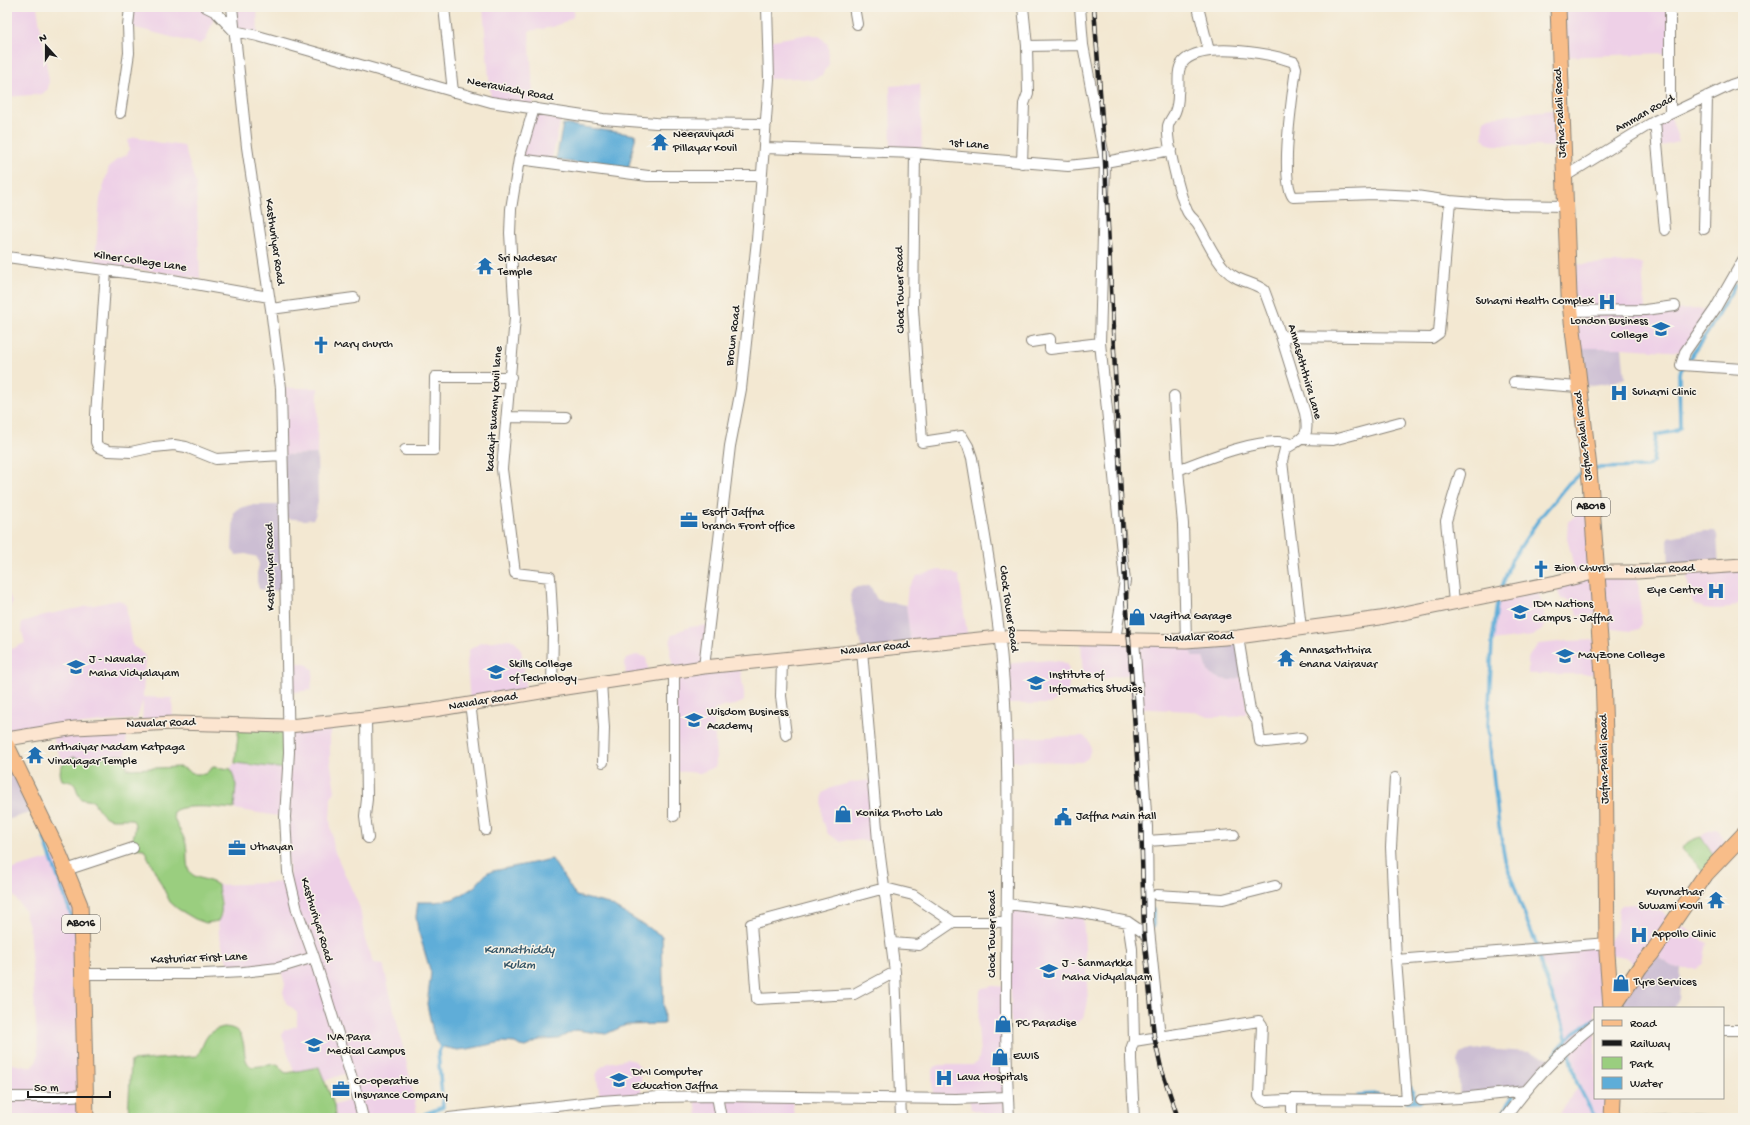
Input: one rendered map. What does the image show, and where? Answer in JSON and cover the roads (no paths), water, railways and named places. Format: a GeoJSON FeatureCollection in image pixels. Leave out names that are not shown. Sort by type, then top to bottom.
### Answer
{"type":"FeatureCollection","features":[{"type":"Feature","properties":{"kind":"main road","name":"Jafna-Palali Road"},"geometry":{"type":"LineString","coordinates":[[1558,7],[1570,311],[1589,468],[1597,572],[1599,640],[1604,705],[1607,953],[1612,1007]]}},
{"type":"Feature","properties":{"kind":"main road","name":"AB016"},"geometry":{"type":"LineString","coordinates":[[7,746],[66,870],[80,905],[82,974],[82,1095],[86,1118]]}},
{"type":"Feature","properties":{"kind":"main road"},"geometry":{"type":"LineString","coordinates":[[1613,1007],[1706,874],[1743,835]]}},
{"type":"Feature","properties":{"kind":"main road"},"geometry":{"type":"LineString","coordinates":[[1612,1099],[1612,1118]]}},
{"type":"Feature","properties":{"kind":"street"},"geometry":{"type":"LineString","coordinates":[[120,113],[129,53],[128,26],[130,7]]}},
{"type":"Feature","properties":{"kind":"street"},"geometry":{"type":"LineString","coordinates":[[206,7],[216,12],[234,31]]}},
{"type":"Feature","properties":{"kind":"street","name":"Kasthuriyar Road"},"geometry":{"type":"LineString","coordinates":[[232,7],[247,147],[281,388],[283,420],[282,455],[288,726],[285,817],[288,872],[297,910],[314,957],[358,1098],[362,1118]]}},
{"type":"Feature","properties":{"kind":"street"},"geometry":{"type":"LineString","coordinates":[[444,7],[453,92]]}},
{"type":"Feature","properties":{"kind":"street","name":"Brown Road"},"geometry":{"type":"LineString","coordinates":[[704,667],[730,453],[741,389],[756,247],[769,80],[767,7]]}},
{"type":"Feature","properties":{"kind":"street"},"geometry":{"type":"LineString","coordinates":[[854,7],[857,24]]}},
{"type":"Feature","properties":{"kind":"street"},"geometry":{"type":"LineString","coordinates":[[1022,163],[1024,104],[1028,94],[1027,46],[1023,7]]}},
{"type":"Feature","properties":{"kind":"street"},"geometry":{"type":"LineString","coordinates":[[1080,7],[1083,45],[1105,162],[1100,343],[1125,581],[1115,639]]}},
{"type":"Feature","properties":{"kind":"street"},"geometry":{"type":"LineString","coordinates":[[1198,7],[1209,51]]}},
{"type":"Feature","properties":{"kind":"street"},"geometry":{"type":"LineString","coordinates":[[1670,7],[1670,114]]}},
{"type":"Feature","properties":{"kind":"street","name":"Neeraviady Road"},"geometry":{"type":"LineString","coordinates":[[234,31],[258,36],[491,102],[618,120],[656,123],[766,124]]}},
{"type":"Feature","properties":{"kind":"street"},"geometry":{"type":"LineString","coordinates":[[1027,46],[1083,45]]}},
{"type":"Feature","properties":{"kind":"street","name":"Annasaththira Lane"},"geometry":{"type":"LineString","coordinates":[[1303,439],[1307,432],[1308,426],[1305,413],[1281,336],[1264,290],[1238,280],[1224,268],[1209,247],[1197,224],[1188,213],[1182,197],[1171,150],[1168,126],[1175,111],[1178,96],[1179,67],[1185,60],[1209,51],[1234,50],[1275,55],[1296,64],[1288,126],[1287,154],[1288,188],[1293,197],[1374,194],[1416,196],[1450,201]]}},
{"type":"Feature","properties":{"kind":"street","name":"Amman Road"},"geometry":{"type":"LineString","coordinates":[[1564,177],[1655,121],[1731,85],[1743,81]]}},
{"type":"Feature","properties":{"kind":"street"},"geometry":{"type":"LineString","coordinates":[[1704,229],[1707,96]]}},
{"type":"Feature","properties":{"kind":"street","name":"kadayit swamy kovil lane"},"geometry":{"type":"LineString","coordinates":[[534,108],[519,159],[511,209],[510,233],[515,318],[502,469],[515,573],[550,577],[553,629],[552,684]]}},
{"type":"Feature","properties":{"kind":"street"},"geometry":{"type":"LineString","coordinates":[[1655,121],[1665,230]]}},
{"type":"Feature","properties":{"kind":"street","name":"1st Lane"},"geometry":{"type":"LineString","coordinates":[[764,148],[915,153],[1068,166],[1105,162],[1171,150]]}},
{"type":"Feature","properties":{"kind":"street","name":"Clock Tower Road"},"geometry":{"type":"LineString","coordinates":[[915,153],[913,308],[922,442],[962,436],[968,446],[972,458],[999,637],[1005,698],[1007,761],[1006,922],[1009,1118]]}},
{"type":"Feature","properties":{"kind":"street"},"geometry":{"type":"LineString","coordinates":[[519,159],[648,176],[761,176]]}},
{"type":"Feature","properties":{"kind":"street"},"geometry":{"type":"LineString","coordinates":[[1281,336],[1432,338],[1439,333],[1450,201],[1501,205],[1565,206]]}},
{"type":"Feature","properties":{"kind":"street","name":"Kilner College Lane"},"geometry":{"type":"LineString","coordinates":[[7,257],[185,282],[244,294],[269,297]]}},
{"type":"Feature","properties":{"kind":"street"},"geometry":{"type":"LineString","coordinates":[[1743,260],[1715,309],[1686,352],[1681,365],[1743,369]]}},
{"type":"Feature","properties":{"kind":"street"},"geometry":{"type":"LineString","coordinates":[[106,271],[96,415],[96,442],[98,447],[109,451],[131,452],[154,447],[174,445],[186,447],[216,459],[282,455]]}},
{"type":"Feature","properties":{"kind":"street"},"geometry":{"type":"LineString","coordinates":[[271,309],[354,298]]}},
{"type":"Feature","properties":{"kind":"street"},"geometry":{"type":"LineString","coordinates":[[1570,311],[1645,310],[1675,306]]}},
{"type":"Feature","properties":{"kind":"street"},"geometry":{"type":"LineString","coordinates":[[1031,342],[1050,339],[1050,349],[1100,343]]}},
{"type":"Feature","properties":{"kind":"street"},"geometry":{"type":"LineString","coordinates":[[405,450],[434,450],[435,377],[511,377]]}},
{"type":"Feature","properties":{"kind":"street"},"geometry":{"type":"LineString","coordinates":[[1514,382],[1578,387]]}},
{"type":"Feature","properties":{"kind":"street"},"geometry":{"type":"LineString","coordinates":[[1174,396],[1178,470],[1183,524],[1186,641]]}},
{"type":"Feature","properties":{"kind":"street"},"geometry":{"type":"LineString","coordinates":[[507,417],[566,418]]}},
{"type":"Feature","properties":{"kind":"street"},"geometry":{"type":"LineString","coordinates":[[1301,628],[1282,461],[1285,449],[1303,439],[1333,440],[1400,422]]}},
{"type":"Feature","properties":{"kind":"street"},"geometry":{"type":"LineString","coordinates":[[1178,470],[1213,457],[1255,445],[1284,441],[1292,444]]}},
{"type":"Feature","properties":{"kind":"street"},"geometry":{"type":"LineString","coordinates":[[1454,602],[1446,521],[1460,474]]}},
{"type":"Feature","properties":{"kind":"street","name":"Navalar Road"},"geometry":{"type":"LineString","coordinates":[[7,739],[75,728],[173,722],[288,726],[366,718],[434,710],[552,684],[601,682],[704,667],[999,637],[1186,641],[1238,637],[1380,618],[1556,582],[1597,572],[1637,572],[1743,565]]}},
{"type":"Feature","properties":{"kind":"street"},"geometry":{"type":"LineString","coordinates":[[1238,637],[1250,710],[1257,721],[1260,741],[1267,742],[1301,738]]}},
{"type":"Feature","properties":{"kind":"street"},"geometry":{"type":"LineString","coordinates":[[1134,639],[1147,841],[1148,920],[1160,1037]]}},
{"type":"Feature","properties":{"kind":"street"},"geometry":{"type":"LineString","coordinates":[[862,650],[878,842],[892,943],[901,1118]]}},
{"type":"Feature","properties":{"kind":"street"},"geometry":{"type":"LineString","coordinates":[[782,660],[781,696],[786,735]]}},
{"type":"Feature","properties":{"kind":"street"},"geometry":{"type":"LineString","coordinates":[[674,672],[674,816]]}},
{"type":"Feature","properties":{"kind":"street"},"geometry":{"type":"LineString","coordinates":[[601,682],[604,728],[603,762]]}},
{"type":"Feature","properties":{"kind":"street"},"geometry":{"type":"LineString","coordinates":[[470,703],[486,830]]}},
{"type":"Feature","properties":{"kind":"street"},"geometry":{"type":"LineString","coordinates":[[366,718],[367,799],[364,816],[368,838]]}},
{"type":"Feature","properties":{"kind":"street"},"geometry":{"type":"LineString","coordinates":[[1292,1118],[1292,1100],[1407,1100],[1394,948],[1391,847],[1395,778]]}},
{"type":"Feature","properties":{"kind":"street"},"geometry":{"type":"LineString","coordinates":[[1147,841],[1234,835]]}},
{"type":"Feature","properties":{"kind":"street"},"geometry":{"type":"LineString","coordinates":[[66,870],[133,848]]}},
{"type":"Feature","properties":{"kind":"street"},"geometry":{"type":"LineString","coordinates":[[1157,895],[1223,899],[1275,886]]}},
{"type":"Feature","properties":{"kind":"street"},"geometry":{"type":"LineString","coordinates":[[894,972],[854,994],[757,999],[751,924],[885,888],[913,895],[953,922],[1006,922]]}},
{"type":"Feature","properties":{"kind":"street"},"geometry":{"type":"LineString","coordinates":[[1007,904],[1083,912],[1128,922],[1144,933],[1151,945]]}},
{"type":"Feature","properties":{"kind":"street"},"geometry":{"type":"LineString","coordinates":[[892,943],[919,945],[953,922]]}},
{"type":"Feature","properties":{"kind":"street"},"geometry":{"type":"LineString","coordinates":[[1128,922],[1132,949],[1134,1041],[1131,1049],[1134,1118]]}},
{"type":"Feature","properties":{"kind":"street"},"geometry":{"type":"LineString","coordinates":[[1396,960],[1608,943]]}},
{"type":"Feature","properties":{"kind":"street","name":"Kasturiar First Lane"},"geometry":{"type":"LineString","coordinates":[[82,974],[204,974],[243,972],[278,968],[314,957]]}},
{"type":"Feature","properties":{"kind":"street"},"geometry":{"type":"LineString","coordinates":[[1134,1041],[1154,1036],[1160,1037],[1259,1021],[1262,1025],[1261,1099],[1265,1101],[1287,1100]]}},
{"type":"Feature","properties":{"kind":"street"},"geometry":{"type":"LineString","coordinates":[[1505,1118],[1554,1059],[1594,1025]]}},
{"type":"Feature","properties":{"kind":"street"},"geometry":{"type":"LineString","coordinates":[[1724,1030],[1743,1030]]}},
{"type":"Feature","properties":{"kind":"street"},"geometry":{"type":"LineString","coordinates":[[1421,1100],[1460,1098],[1526,1091]]}},
{"type":"Feature","properties":{"kind":"street"},"geometry":{"type":"LineString","coordinates":[[7,1096],[53,1097],[82,1095]]}},
{"type":"Feature","properties":{"kind":"street"},"geometry":{"type":"LineString","coordinates":[[449,1118],[601,1101],[658,1097],[716,1096],[956,1099],[1008,1097]]}},
{"type":"Feature","properties":{"kind":"street"},"geometry":{"type":"LineString","coordinates":[[716,1096],[721,1118]]}},
{"type":"Feature","properties":{"kind":"water"},"geometry":{"type":"Polygon","coordinates":[[[563,124],[636,135],[628,170],[556,160],[563,124]]]}},
{"type":"Feature","properties":{"kind":"water","name":"Kannathiddy Kulam"},"geometry":{"type":"Polygon","coordinates":[[[552,859],[576,896],[609,904],[662,936],[664,1024],[626,1025],[606,1034],[575,1030],[558,1039],[541,1040],[525,1047],[515,1043],[502,1042],[457,1050],[439,1046],[433,1033],[427,1004],[431,973],[418,930],[416,917],[418,902],[435,902],[453,899],[474,887],[488,872],[552,859]]]}},
{"type":"Feature","properties":{"kind":"water"},"geometry":{"type":"Polygon","coordinates":[[[1681,1115],[1731,1118],[1641,1118],[1681,1115]]]}},
{"type":"Feature","properties":{"kind":"waterway"},"geometry":{"type":"LineString","coordinates":[[1592,468],[1647,467],[1653,462],[1656,435],[1676,431],[1680,427],[1679,373],[1708,332],[1735,285]]}},
{"type":"Feature","properties":{"kind":"waterway"},"geometry":{"type":"LineString","coordinates":[[1501,590],[1511,561],[1539,519],[1569,483],[1585,471]]}},
{"type":"Feature","properties":{"kind":"waterway"},"geometry":{"type":"LineString","coordinates":[[1498,597],[1492,641],[1488,728],[1499,826],[1505,860],[1538,948],[1542,969],[1562,1021],[1577,1083],[1595,1118]]}},
{"type":"Feature","properties":{"kind":"waterway"},"geometry":{"type":"LineString","coordinates":[[44,838],[74,923]]}},
{"type":"Feature","properties":{"kind":"waterway"},"geometry":{"type":"LineString","coordinates":[[1153,910],[1153,927]]}},
{"type":"Feature","properties":{"kind":"waterway"},"geometry":{"type":"LineString","coordinates":[[1554,1054],[1573,1033],[1594,1020]]}},
{"type":"Feature","properties":{"kind":"waterway"},"geometry":{"type":"LineString","coordinates":[[422,1118],[425,1114],[443,1107],[438,1053],[443,1043]]}},
{"type":"Feature","properties":{"kind":"waterway"},"geometry":{"type":"LineString","coordinates":[[1411,1088],[1416,1101]]}},
{"type":"Feature","properties":{"kind":"waterway"},"geometry":{"type":"LineString","coordinates":[[1358,1095],[1377,1094],[1380,1097]]}},
{"type":"Feature","properties":{"kind":"waterway"},"geometry":{"type":"LineString","coordinates":[[1499,1118],[1514,1096],[1512,1095]]}},
{"type":"Feature","properties":{"kind":"waterway"},"geometry":{"type":"LineString","coordinates":[[1407,1101],[1421,1101]]}},
{"type":"Feature","properties":{"kind":"railway"},"geometry":{"type":"LineString","coordinates":[[1094,7],[1105,162],[1125,581],[1141,816],[1144,933],[1154,1036],[1161,1068],[1178,1118]]}},
{"type":"Feature","properties":{"kind":"place","name":"Neeraviyadi Pillayar Kovil"},"geometry":{"type":"Point","coordinates":[660,142]}},
{"type":"Feature","properties":{"kind":"place","name":"Sri Nadesar Temple"},"geometry":{"type":"Point","coordinates":[485,266]}},
{"type":"Feature","properties":{"kind":"place","name":"Suharni Health Complex"},"geometry":{"type":"Point","coordinates":[1607,302]}},
{"type":"Feature","properties":{"kind":"place","name":"London Business College"},"geometry":{"type":"Point","coordinates":[1661,329]}},
{"type":"Feature","properties":{"kind":"place","name":"Mary church"},"geometry":{"type":"Point","coordinates":[321,345]}},
{"type":"Feature","properties":{"kind":"place","name":"Suharni Clinic"},"geometry":{"type":"Point","coordinates":[1619,393]}},
{"type":"Feature","properties":{"kind":"place","name":"Esoft Jaffna branch Front office"},"geometry":{"type":"Point","coordinates":[689,520]}},
{"type":"Feature","properties":{"kind":"place","name":"Zion Church"},"geometry":{"type":"Point","coordinates":[1541,569]}},
{"type":"Feature","properties":{"kind":"place","name":"Eye Centre"},"geometry":{"type":"Point","coordinates":[1716,591]}},
{"type":"Feature","properties":{"kind":"place","name":"IDM Nations Campus - Jaffna"},"geometry":{"type":"Point","coordinates":[1520,612]}},
{"type":"Feature","properties":{"kind":"place","name":"Vagitha Garage"},"geometry":{"type":"Point","coordinates":[1137,617]}},
{"type":"Feature","properties":{"kind":"place","name":"MayZone College"},"geometry":{"type":"Point","coordinates":[1565,656]}},
{"type":"Feature","properties":{"kind":"place","name":"Annasaththira Gnana Vairavar"},"geometry":{"type":"Point","coordinates":[1286,658]}},
{"type":"Feature","properties":{"kind":"place","name":"J - Navalar Maha Vidyalayam"},"geometry":{"type":"Point","coordinates":[76,667]}},
{"type":"Feature","properties":{"kind":"place","name":"Skills College of Technology"},"geometry":{"type":"Point","coordinates":[496,672]}},
{"type":"Feature","properties":{"kind":"place","name":"Institute of Informatics Studies"},"geometry":{"type":"Point","coordinates":[1036,683]}},
{"type":"Feature","properties":{"kind":"place","name":"Wisdom Business Academy"},"geometry":{"type":"Point","coordinates":[694,720]}},
{"type":"Feature","properties":{"kind":"place","name":"anthaiyar Madam Katpaga Vinayagar Temple"},"geometry":{"type":"Point","coordinates":[35,755]}},
{"type":"Feature","properties":{"kind":"place","name":"Konika Photo Lab"},"geometry":{"type":"Point","coordinates":[843,814]}},
{"type":"Feature","properties":{"kind":"place","name":"Jaffna Main Hall"},"geometry":{"type":"Point","coordinates":[1063,817]}},
{"type":"Feature","properties":{"kind":"place","name":"Uthayan"},"geometry":{"type":"Point","coordinates":[237,848]}},
{"type":"Feature","properties":{"kind":"place","name":"Kurunathar Suwami Kovil"},"geometry":{"type":"Point","coordinates":[1716,900]}},
{"type":"Feature","properties":{"kind":"place","name":"Appollo Clinic"},"geometry":{"type":"Point","coordinates":[1639,935]}},
{"type":"Feature","properties":{"kind":"place","name":"J - Sanmarkka Maha Vidyalayam"},"geometry":{"type":"Point","coordinates":[1049,971]}},
{"type":"Feature","properties":{"kind":"place","name":"Tyre Services"},"geometry":{"type":"Point","coordinates":[1621,983]}},
{"type":"Feature","properties":{"kind":"place","name":"PC Paradise"},"geometry":{"type":"Point","coordinates":[1003,1024]}},
{"type":"Feature","properties":{"kind":"place","name":"IVA Para Medical Campus"},"geometry":{"type":"Point","coordinates":[314,1045]}},
{"type":"Feature","properties":{"kind":"place","name":"EWIS"},"geometry":{"type":"Point","coordinates":[1000,1057]}},
{"type":"Feature","properties":{"kind":"place","name":"Lava Hospitals"},"geometry":{"type":"Point","coordinates":[944,1078]}},
{"type":"Feature","properties":{"kind":"place","name":"DMI Computer Education Jaffna"},"geometry":{"type":"Point","coordinates":[619,1080]}},
{"type":"Feature","properties":{"kind":"place","name":"Co-operative Insurance Company"},"geometry":{"type":"Point","coordinates":[341,1089]}}]}
